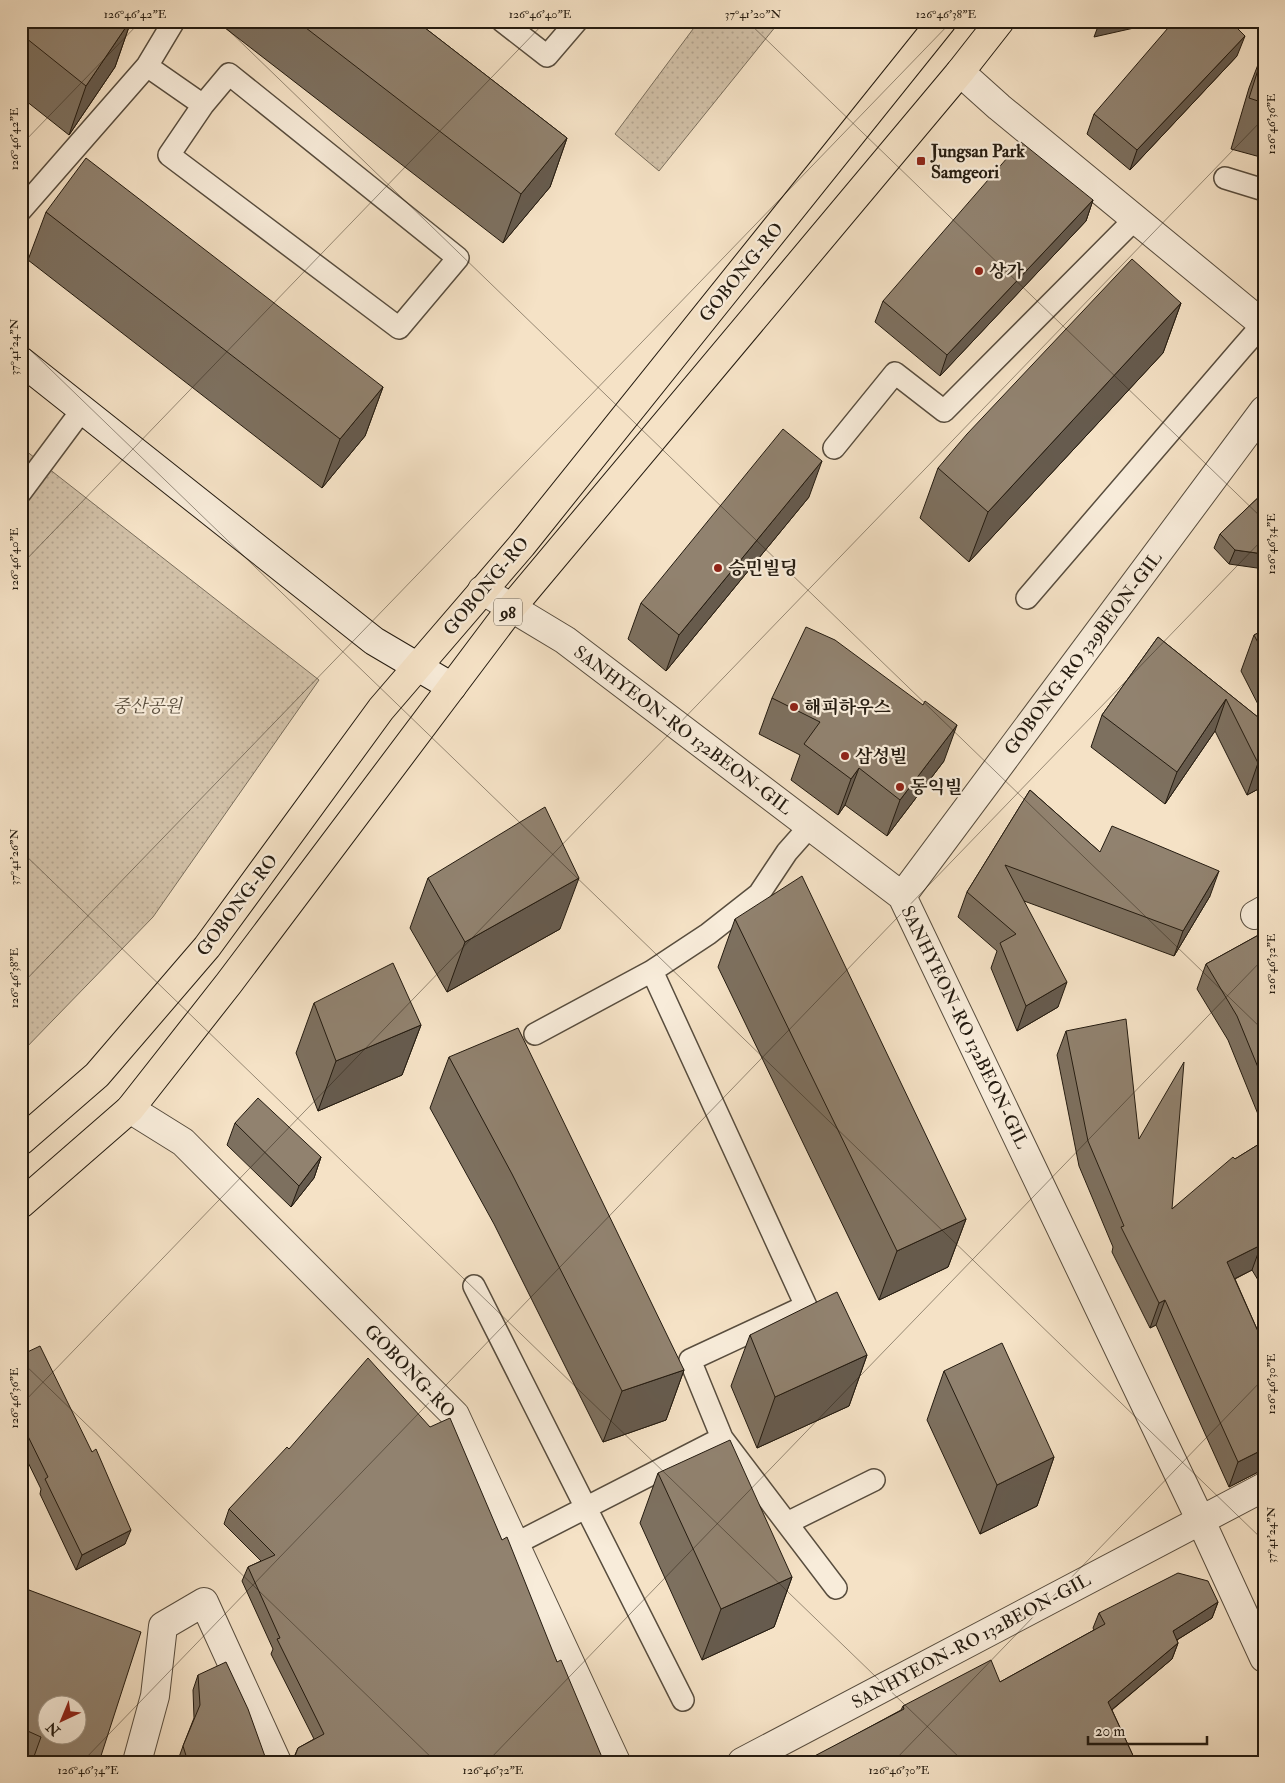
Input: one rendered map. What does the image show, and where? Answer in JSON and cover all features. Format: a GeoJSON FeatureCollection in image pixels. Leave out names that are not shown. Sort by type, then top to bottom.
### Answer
{"type":"FeatureCollection","features":[{"type":"Feature","properties":{"kind":"main road","name":"GOBONG-RO"},"geometry":{"type":"LineString","coordinates":[[21,1141],[97,1075],[207,947],[381,709],[528,537],[942,21]]}},
{"type":"Feature","properties":{"kind":"main road","name":"GOBONG-RO"},"geometry":{"type":"LineString","coordinates":[[21,1204],[130,1108],[229,983],[512,607],[960,72],[1000,21]]}},
{"type":"Feature","properties":{"kind":"street"},"geometry":{"type":"LineString","coordinates":[[960,72],[999,107],[1264,325]]}},
{"type":"Feature","properties":{"kind":"street"},"geometry":{"type":"LineString","coordinates":[[21,361],[374,640],[452,687]]}},
{"type":"Feature","properties":{"kind":"street","name":"GOBONG-RO 329BEON-GIL"},"geometry":{"type":"LineString","coordinates":[[902,896],[1264,410]]}},
{"type":"Feature","properties":{"kind":"street","name":"SANHYEON-RO 132BEON-GIL"},"geometry":{"type":"LineString","coordinates":[[482,590],[565,640],[902,896],[1200,1519]]}},
{"type":"Feature","properties":{"kind":"street","name":"GOBONG-RO"},"geometry":{"type":"LineString","coordinates":[[130,1108],[182,1142],[455,1415],[616,1762]]}},
{"type":"Feature","properties":{"kind":"street","name":"SANHYEON-RO 132BEON-GIL"},"geometry":{"type":"LineString","coordinates":[[742,1762],[1264,1486]]}},
{"type":"Feature","properties":{"kind":"street"},"geometry":{"type":"LineString","coordinates":[[1200,1519],[1264,1658]]}},
{"type":"Feature","properties":{"kind":"street"},"geometry":{"type":"LineString","coordinates":[[137,1762],[155,1696],[163,1626],[204,1602],[277,1762]]}},
{"type":"Feature","properties":{"kind":"lane"},"geometry":{"type":"LineString","coordinates":[[21,210],[147,66],[174,21]]}},
{"type":"Feature","properties":{"kind":"lane"},"geometry":{"type":"LineString","coordinates":[[502,21],[547,56],[578,21]]}},
{"type":"Feature","properties":{"kind":"lane"},"geometry":{"type":"LineString","coordinates":[[147,66],[203,105]]}},
{"type":"Feature","properties":{"kind":"lane"},"geometry":{"type":"LineString","coordinates":[[228,74],[458,258],[399,328],[169,155],[203,105],[228,74]]}},
{"type":"Feature","properties":{"kind":"lane"},"geometry":{"type":"LineString","coordinates":[[1225,178],[1264,190]]}},
{"type":"Feature","properties":{"kind":"lane"},"geometry":{"type":"LineString","coordinates":[[834,448],[895,373],[944,411],[1135,219]]}},
{"type":"Feature","properties":{"kind":"lane"},"geometry":{"type":"LineString","coordinates":[[1027,598],[1234,356],[1264,325]]}},
{"type":"Feature","properties":{"kind":"lane"},"geometry":{"type":"LineString","coordinates":[[21,492],[82,410]]}},
{"type":"Feature","properties":{"kind":"lane"},"geometry":{"type":"LineString","coordinates":[[535,1034],[652,971],[708,934],[759,894],[787,852],[810,826]]}},
{"type":"Feature","properties":{"kind":"lane"},"geometry":{"type":"LineString","coordinates":[[652,971],[806,1306],[690,1360],[722,1438],[836,1588]]}},
{"type":"Feature","properties":{"kind":"lane"},"geometry":{"type":"LineString","coordinates":[[474,1286],[684,1700]]}},
{"type":"Feature","properties":{"kind":"lane"},"geometry":{"type":"LineString","coordinates":[[515,1544],[722,1438]]}},
{"type":"Feature","properties":{"kind":"lane"},"geometry":{"type":"LineString","coordinates":[[787,1523],[874,1480]]}},
{"type":"Feature","properties":{"kind":"green space"},"geometry":{"type":"Polygon","coordinates":[[[699,21],[780,21],[659,171],[615,134],[699,21]]]}},
{"type":"Feature","properties":{"kind":"green space","name":"중산공원"},"geometry":{"type":"Polygon","coordinates":[[[21,447],[319,680],[153,917],[21,1053],[21,447]]]}},
{"type":"Feature","properties":{"kind":"building"},"geometry":{"type":"Polygon","coordinates":[[[21,21],[130,21],[86,86],[21,34],[21,21]]]}},
{"type":"Feature","properties":{"kind":"building"},"geometry":{"type":"Polygon","coordinates":[[[297,21],[416,21],[567,138],[521,194],[297,21]]]}},
{"type":"Feature","properties":{"kind":"building"},"geometry":{"type":"Polygon","coordinates":[[[1174,21],[1230,21],[1245,36],[1137,150],[1094,114],[1174,21]]]}},
{"type":"Feature","properties":{"kind":"building"},"geometry":{"type":"Polygon","coordinates":[[[1264,51],[1264,103],[1249,98],[1264,51]]]}},
{"type":"Feature","properties":{"kind":"building","name":"상가"},"geometry":{"type":"Polygon","coordinates":[[[1021,142],[1093,200],[947,355],[883,301],[1021,142]]]}},
{"type":"Feature","properties":{"kind":"building"},"geometry":{"type":"Polygon","coordinates":[[[86,158],[383,387],[340,439],[46,212],[86,158]]]}},
{"type":"Feature","properties":{"kind":"building"},"geometry":{"type":"Polygon","coordinates":[[[1132,259],[1181,303],[988,512],[938,468],[967,434],[1132,259]]]}},
{"type":"Feature","properties":{"kind":"building","name":"승민빌딩"},"geometry":{"type":"Polygon","coordinates":[[[783,429],[822,461],[679,635],[641,603],[783,429]]]}},
{"type":"Feature","properties":{"kind":"building"},"geometry":{"type":"Polygon","coordinates":[[[1264,492],[1264,554],[1235,550],[1220,534],[1264,492]]]}},
{"type":"Feature","properties":{"kind":"building"},"geometry":{"type":"Polygon","coordinates":[[[806,627],[835,640],[923,705],[925,701],[957,725],[900,800],[859,768],[851,779],[804,744],[820,722],[772,698],[806,627]]]}},
{"type":"Feature","properties":{"kind":"building"},"geometry":{"type":"Polygon","coordinates":[[[1264,630],[1264,654],[1254,635],[1264,630]]]}},
{"type":"Feature","properties":{"kind":"building"},"geometry":{"type":"Polygon","coordinates":[[[1158,637],[1264,722],[1264,760],[1258,763],[1226,699],[1177,772],[1102,715],[1158,637]]]}},
{"type":"Feature","properties":{"kind":"building"},"geometry":{"type":"Polygon","coordinates":[[[1030,790],[1100,852],[1112,826],[1219,871],[1183,931],[1005,865],[1067,982],[1026,1006],[1000,943],[1016,934],[967,892],[1030,790]]]}},
{"type":"Feature","properties":{"kind":"building"},"geometry":{"type":"Polygon","coordinates":[[[545,807],[579,878],[465,942],[428,878],[545,807]]]}},
{"type":"Feature","properties":{"kind":"building"},"geometry":{"type":"Polygon","coordinates":[[[802,876],[966,1219],[897,1251],[735,919],[802,876]]]}},
{"type":"Feature","properties":{"kind":"building"},"geometry":{"type":"Polygon","coordinates":[[[1264,932],[1264,1082],[1237,1016],[1206,964],[1264,932]]]}},
{"type":"Feature","properties":{"kind":"building"},"geometry":{"type":"Polygon","coordinates":[[[393,963],[421,1025],[336,1061],[314,1003],[393,963]]]}},
{"type":"Feature","properties":{"kind":"building"},"geometry":{"type":"Polygon","coordinates":[[[1126,1019],[1139,1139],[1184,1062],[1172,1209],[1233,1157],[1235,1159],[1264,1141],[1264,1249],[1261,1245],[1227,1262],[1264,1345],[1264,1449],[1238,1462],[1165,1300],[1159,1303],[1121,1227],[1124,1226],[1088,1141],[1066,1031],[1126,1019]]]}},
{"type":"Feature","properties":{"kind":"building"},"geometry":{"type":"Polygon","coordinates":[[[518,1028],[684,1370],[622,1391],[512,1174],[449,1057],[518,1028]]]}},
{"type":"Feature","properties":{"kind":"building"},"geometry":{"type":"Polygon","coordinates":[[[258,1098],[321,1157],[299,1186],[235,1123],[258,1098]]]}},
{"type":"Feature","properties":{"kind":"building"},"geometry":{"type":"Polygon","coordinates":[[[837,1292],[867,1355],[775,1397],[750,1335],[837,1292]]]}},
{"type":"Feature","properties":{"kind":"building"},"geometry":{"type":"Polygon","coordinates":[[[1002,1343],[1054,1457],[997,1485],[944,1371],[1002,1343]]]}},
{"type":"Feature","properties":{"kind":"building"},"geometry":{"type":"Polygon","coordinates":[[[40,1346],[92,1452],[96,1449],[131,1530],[82,1555],[45,1479],[48,1477],[21,1422],[21,1355],[40,1346]]]}},
{"type":"Feature","properties":{"kind":"building"},"geometry":{"type":"Polygon","coordinates":[[[368,1358],[430,1427],[450,1418],[502,1540],[507,1537],[557,1662],[561,1660],[604,1762],[287,1762],[295,1756],[298,1748],[324,1734],[277,1639],[280,1638],[248,1567],[275,1555],[229,1509],[287,1447],[289,1449],[368,1358]]]}},
{"type":"Feature","properties":{"kind":"building"},"geometry":{"type":"Polygon","coordinates":[[[730,1440],[792,1577],[721,1609],[658,1473],[730,1440]]]}},
{"type":"Feature","properties":{"kind":"building"},"geometry":{"type":"Polygon","coordinates":[[[1178,1573],[1208,1581],[1218,1602],[1173,1631],[1178,1643],[1108,1702],[1136,1762],[805,1761],[904,1709],[903,1706],[991,1660],[1000,1682],[1105,1624],[1099,1613],[1178,1573]]]}},
{"type":"Feature","properties":{"kind":"building"},"geometry":{"type":"Polygon","coordinates":[[[21,1587],[141,1632],[99,1762],[32,1762],[38,1745],[88,1746],[88,1696],[38,1696],[38,1736],[21,1728],[21,1587]]]}},
{"type":"Feature","properties":{"kind":"building"},"geometry":{"type":"Polygon","coordinates":[[[226,1662],[248,1709],[267,1762],[188,1762],[183,1746],[200,1705],[198,1675],[226,1662]]]}},
{"type":"Feature","properties":{"kind":"place","name":"Jungsan Park Samgeori"},"geometry":{"type":"Point","coordinates":[921,161]}},
{"type":"Feature","properties":{"kind":"place","name":"상가"},"geometry":{"type":"Point","coordinates":[979,271]}},
{"type":"Feature","properties":{"kind":"place","name":"승민빌딩"},"geometry":{"type":"Point","coordinates":[718,568]}},
{"type":"Feature","properties":{"kind":"place","name":"해피하우스"},"geometry":{"type":"Point","coordinates":[794,707]}},
{"type":"Feature","properties":{"kind":"place","name":"삼성빌"},"geometry":{"type":"Point","coordinates":[845,756]}},
{"type":"Feature","properties":{"kind":"place","name":"동익빌"},"geometry":{"type":"Point","coordinates":[900,787]}}]}
